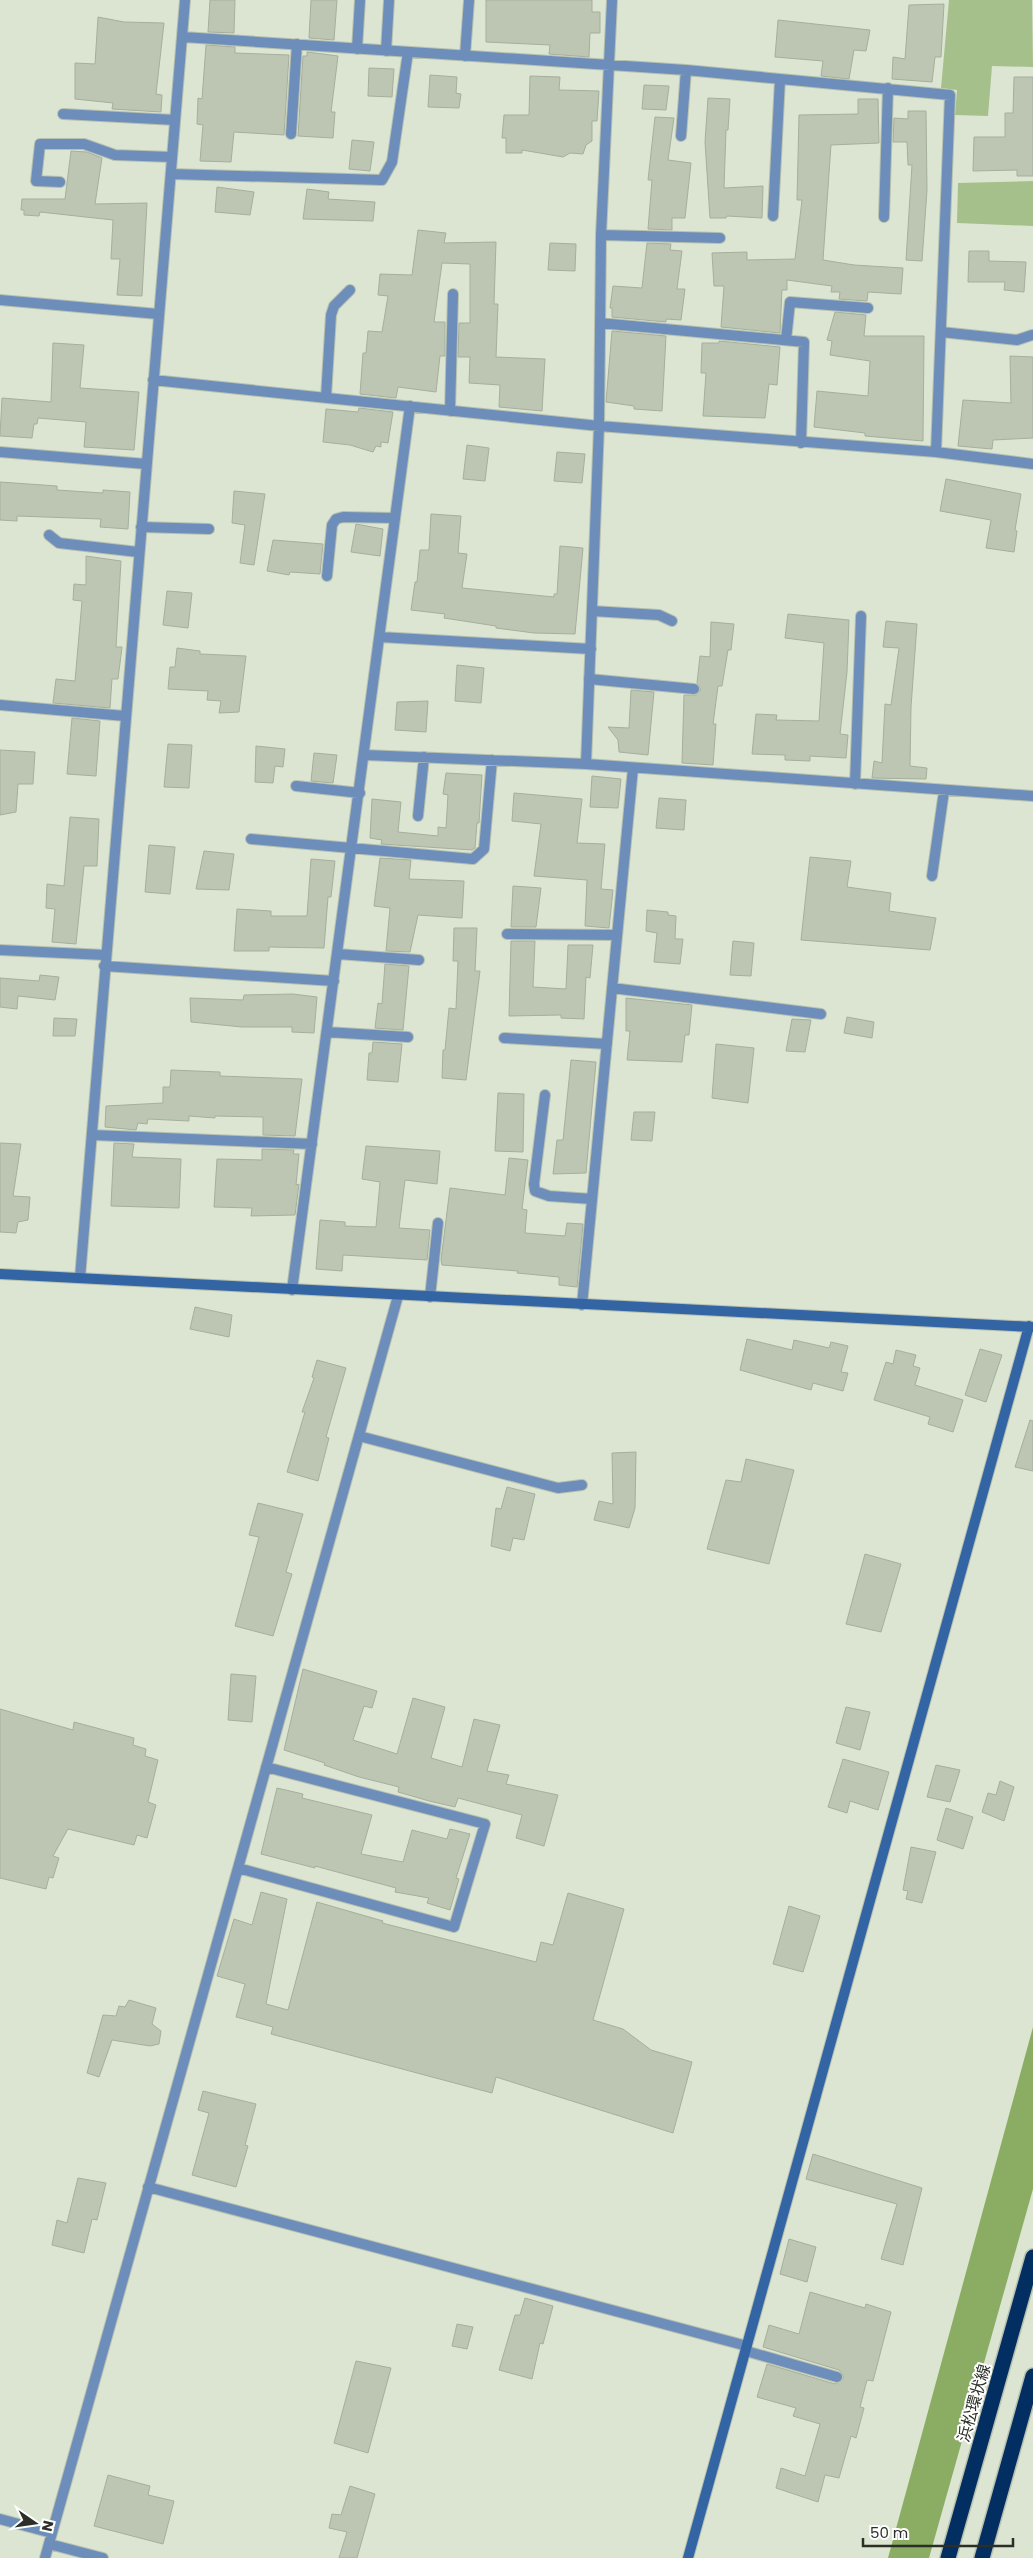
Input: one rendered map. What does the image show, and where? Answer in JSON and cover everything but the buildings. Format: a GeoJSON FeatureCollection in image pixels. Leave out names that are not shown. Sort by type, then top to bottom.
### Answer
{"type":"FeatureCollection","features":[{"type":"Feature","properties":{"kind":"highway","name":"浜松環状線"},"geometry":{"type":"LineString","coordinates":[[948,2558],[1033,2257]]}},
{"type":"Feature","properties":{"kind":"highway"},"geometry":{"type":"LineString","coordinates":[[982,2558],[1033,2376]]}},
{"type":"Feature","properties":{"kind":"street"},"geometry":{"type":"LineString","coordinates":[[80,1278],[124,716],[185,0]]}},
{"type":"Feature","properties":{"kind":"street"},"geometry":{"type":"LineString","coordinates":[[357,49],[360,0]]}},
{"type":"Feature","properties":{"kind":"street"},"geometry":{"type":"LineString","coordinates":[[386,51],[389,0]]}},
{"type":"Feature","properties":{"kind":"street"},"geometry":{"type":"LineString","coordinates":[[465,56],[469,0]]}},
{"type":"Feature","properties":{"kind":"street"},"geometry":{"type":"LineString","coordinates":[[586,764],[599,426],[601,235],[612,0]]}},
{"type":"Feature","properties":{"kind":"street"},"geometry":{"type":"LineString","coordinates":[[183,37],[609,67],[686,70],[950,95],[936,452]]}},
{"type":"Feature","properties":{"kind":"street"},"geometry":{"type":"LineString","coordinates":[[291,134],[297,44]]}},
{"type":"Feature","properties":{"kind":"street"},"geometry":{"type":"LineString","coordinates":[[171,174],[382,180],[392,162],[408,52]]}},
{"type":"Feature","properties":{"kind":"street"},"geometry":{"type":"LineString","coordinates":[[681,136],[686,70]]}},
{"type":"Feature","properties":{"kind":"street"},"geometry":{"type":"LineString","coordinates":[[773,216],[780,78]]}},
{"type":"Feature","properties":{"kind":"street"},"geometry":{"type":"LineString","coordinates":[[884,217],[888,88]]}},
{"type":"Feature","properties":{"kind":"street"},"geometry":{"type":"LineString","coordinates":[[62,114],[175,120]]}},
{"type":"Feature","properties":{"kind":"street"},"geometry":{"type":"LineString","coordinates":[[60,182],[36,181],[40,144],[84,144],[115,155],[171,157]]}},
{"type":"Feature","properties":{"kind":"street"},"geometry":{"type":"LineString","coordinates":[[601,235],[720,238]]}},
{"type":"Feature","properties":{"kind":"street"},"geometry":{"type":"LineString","coordinates":[[326,397],[331,315],[334,306],[350,290]]}},
{"type":"Feature","properties":{"kind":"street"},"geometry":{"type":"LineString","coordinates":[[450,411],[453,294]]}},
{"type":"Feature","properties":{"kind":"street"},"geometry":{"type":"LineString","coordinates":[[0,300],[158,314]]}},
{"type":"Feature","properties":{"kind":"street"},"geometry":{"type":"LineString","coordinates":[[786,340],[790,302],[868,308]]}},
{"type":"Feature","properties":{"kind":"street"},"geometry":{"type":"LineString","coordinates":[[600,323],[804,342],[801,443]]}},
{"type":"Feature","properties":{"kind":"street"},"geometry":{"type":"LineString","coordinates":[[940,332],[1017,340],[1032,335]]}},
{"type":"Feature","properties":{"kind":"street"},"geometry":{"type":"LineString","coordinates":[[153,380],[599,426],[936,452],[1033,464]]}},
{"type":"Feature","properties":{"kind":"street"},"geometry":{"type":"LineString","coordinates":[[292,1290],[365,755],[410,406]]}},
{"type":"Feature","properties":{"kind":"street"},"geometry":{"type":"LineString","coordinates":[[0,452],[146,464]]}},
{"type":"Feature","properties":{"kind":"street"},"geometry":{"type":"LineString","coordinates":[[327,576],[332,525],[336,519],[343,517],[395,518]]}},
{"type":"Feature","properties":{"kind":"street"},"geometry":{"type":"LineString","coordinates":[[141,528],[209,529]]}},
{"type":"Feature","properties":{"kind":"street"},"geometry":{"type":"LineString","coordinates":[[49,535],[59,543],[138,552]]}},
{"type":"Feature","properties":{"kind":"street"},"geometry":{"type":"LineString","coordinates":[[592,611],[659,615],[672,621]]}},
{"type":"Feature","properties":{"kind":"street"},"geometry":{"type":"LineString","coordinates":[[855,784],[861,616]]}},
{"type":"Feature","properties":{"kind":"street"},"geometry":{"type":"LineString","coordinates":[[380,637],[591,649]]}},
{"type":"Feature","properties":{"kind":"street"},"geometry":{"type":"LineString","coordinates":[[589,679],[694,688]]}},
{"type":"Feature","properties":{"kind":"street"},"geometry":{"type":"LineString","coordinates":[[0,705],[124,716]]}},
{"type":"Feature","properties":{"kind":"street"},"geometry":{"type":"LineString","coordinates":[[365,755],[586,764],[1033,796]]}},
{"type":"Feature","properties":{"kind":"street"},"geometry":{"type":"LineString","coordinates":[[418,816],[424,758]]}},
{"type":"Feature","properties":{"kind":"street"},"geometry":{"type":"LineString","coordinates":[[251,840],[473,859],[484,849],[492,760]]}},
{"type":"Feature","properties":{"kind":"street"},"geometry":{"type":"LineString","coordinates":[[582,1305],[633,768]]}},
{"type":"Feature","properties":{"kind":"street"},"geometry":{"type":"LineString","coordinates":[[296,786],[360,792]]}},
{"type":"Feature","properties":{"kind":"street"},"geometry":{"type":"LineString","coordinates":[[932,876],[944,791]]}},
{"type":"Feature","properties":{"kind":"street"},"geometry":{"type":"LineString","coordinates":[[507,934],[617,935]]}},
{"type":"Feature","properties":{"kind":"street"},"geometry":{"type":"LineString","coordinates":[[0,950],[105,955]]}},
{"type":"Feature","properties":{"kind":"street"},"geometry":{"type":"LineString","coordinates":[[338,954],[418,960]]}},
{"type":"Feature","properties":{"kind":"street"},"geometry":{"type":"LineString","coordinates":[[104,966],[334,981]]}},
{"type":"Feature","properties":{"kind":"street"},"geometry":{"type":"LineString","coordinates":[[612,988],[821,1014]]}},
{"type":"Feature","properties":{"kind":"street"},"geometry":{"type":"LineString","coordinates":[[327,1032],[408,1037]]}},
{"type":"Feature","properties":{"kind":"street"},"geometry":{"type":"LineString","coordinates":[[504,1038],[607,1044]]}},
{"type":"Feature","properties":{"kind":"street"},"geometry":{"type":"LineString","coordinates":[[545,1095],[534,1184],[535,1191],[549,1196],[592,1200]]}},
{"type":"Feature","properties":{"kind":"street"},"geometry":{"type":"LineString","coordinates":[[92,1135],[312,1144]]}},
{"type":"Feature","properties":{"kind":"street"},"geometry":{"type":"LineString","coordinates":[[430,1297],[438,1222]]}},
{"type":"Feature","properties":{"kind":"street"},"geometry":{"type":"LineString","coordinates":[[0,1274],[398,1296],[1031,1326],[688,2558]]}},
{"type":"Feature","properties":{"kind":"street"},"geometry":{"type":"LineString","coordinates":[[45,2558],[398,1296]]}},
{"type":"Feature","properties":{"kind":"street"},"geometry":{"type":"LineString","coordinates":[[358,1436],[558,1488],[582,1485]]}},
{"type":"Feature","properties":{"kind":"street"},"geometry":{"type":"LineString","coordinates":[[238,1868],[454,1927],[485,1824],[266,1767]]}},
{"type":"Feature","properties":{"kind":"street"},"geometry":{"type":"LineString","coordinates":[[148,2187],[747,2349],[837,2377]]}},
{"type":"Feature","properties":{"kind":"street"},"geometry":{"type":"LineString","coordinates":[[0,2519],[103,2558]]}},
{"type":"Feature","properties":{"kind":"green space"},"geometry":{"type":"Polygon","coordinates":[[[949,0],[1032,0],[1033,67],[992,66],[988,116],[955,115],[957,90],[941,88],[949,0]]]}},
{"type":"Feature","properties":{"kind":"green space"},"geometry":{"type":"Polygon","coordinates":[[[1033,181],[1033,226],[957,223],[958,183],[1033,181]]]}},
{"type":"Feature","properties":{"kind":"green space"},"geometry":{"type":"Polygon","coordinates":[[[1033,2027],[1033,2189],[929,2558],[888,2558],[1033,2027]]]}}]}
